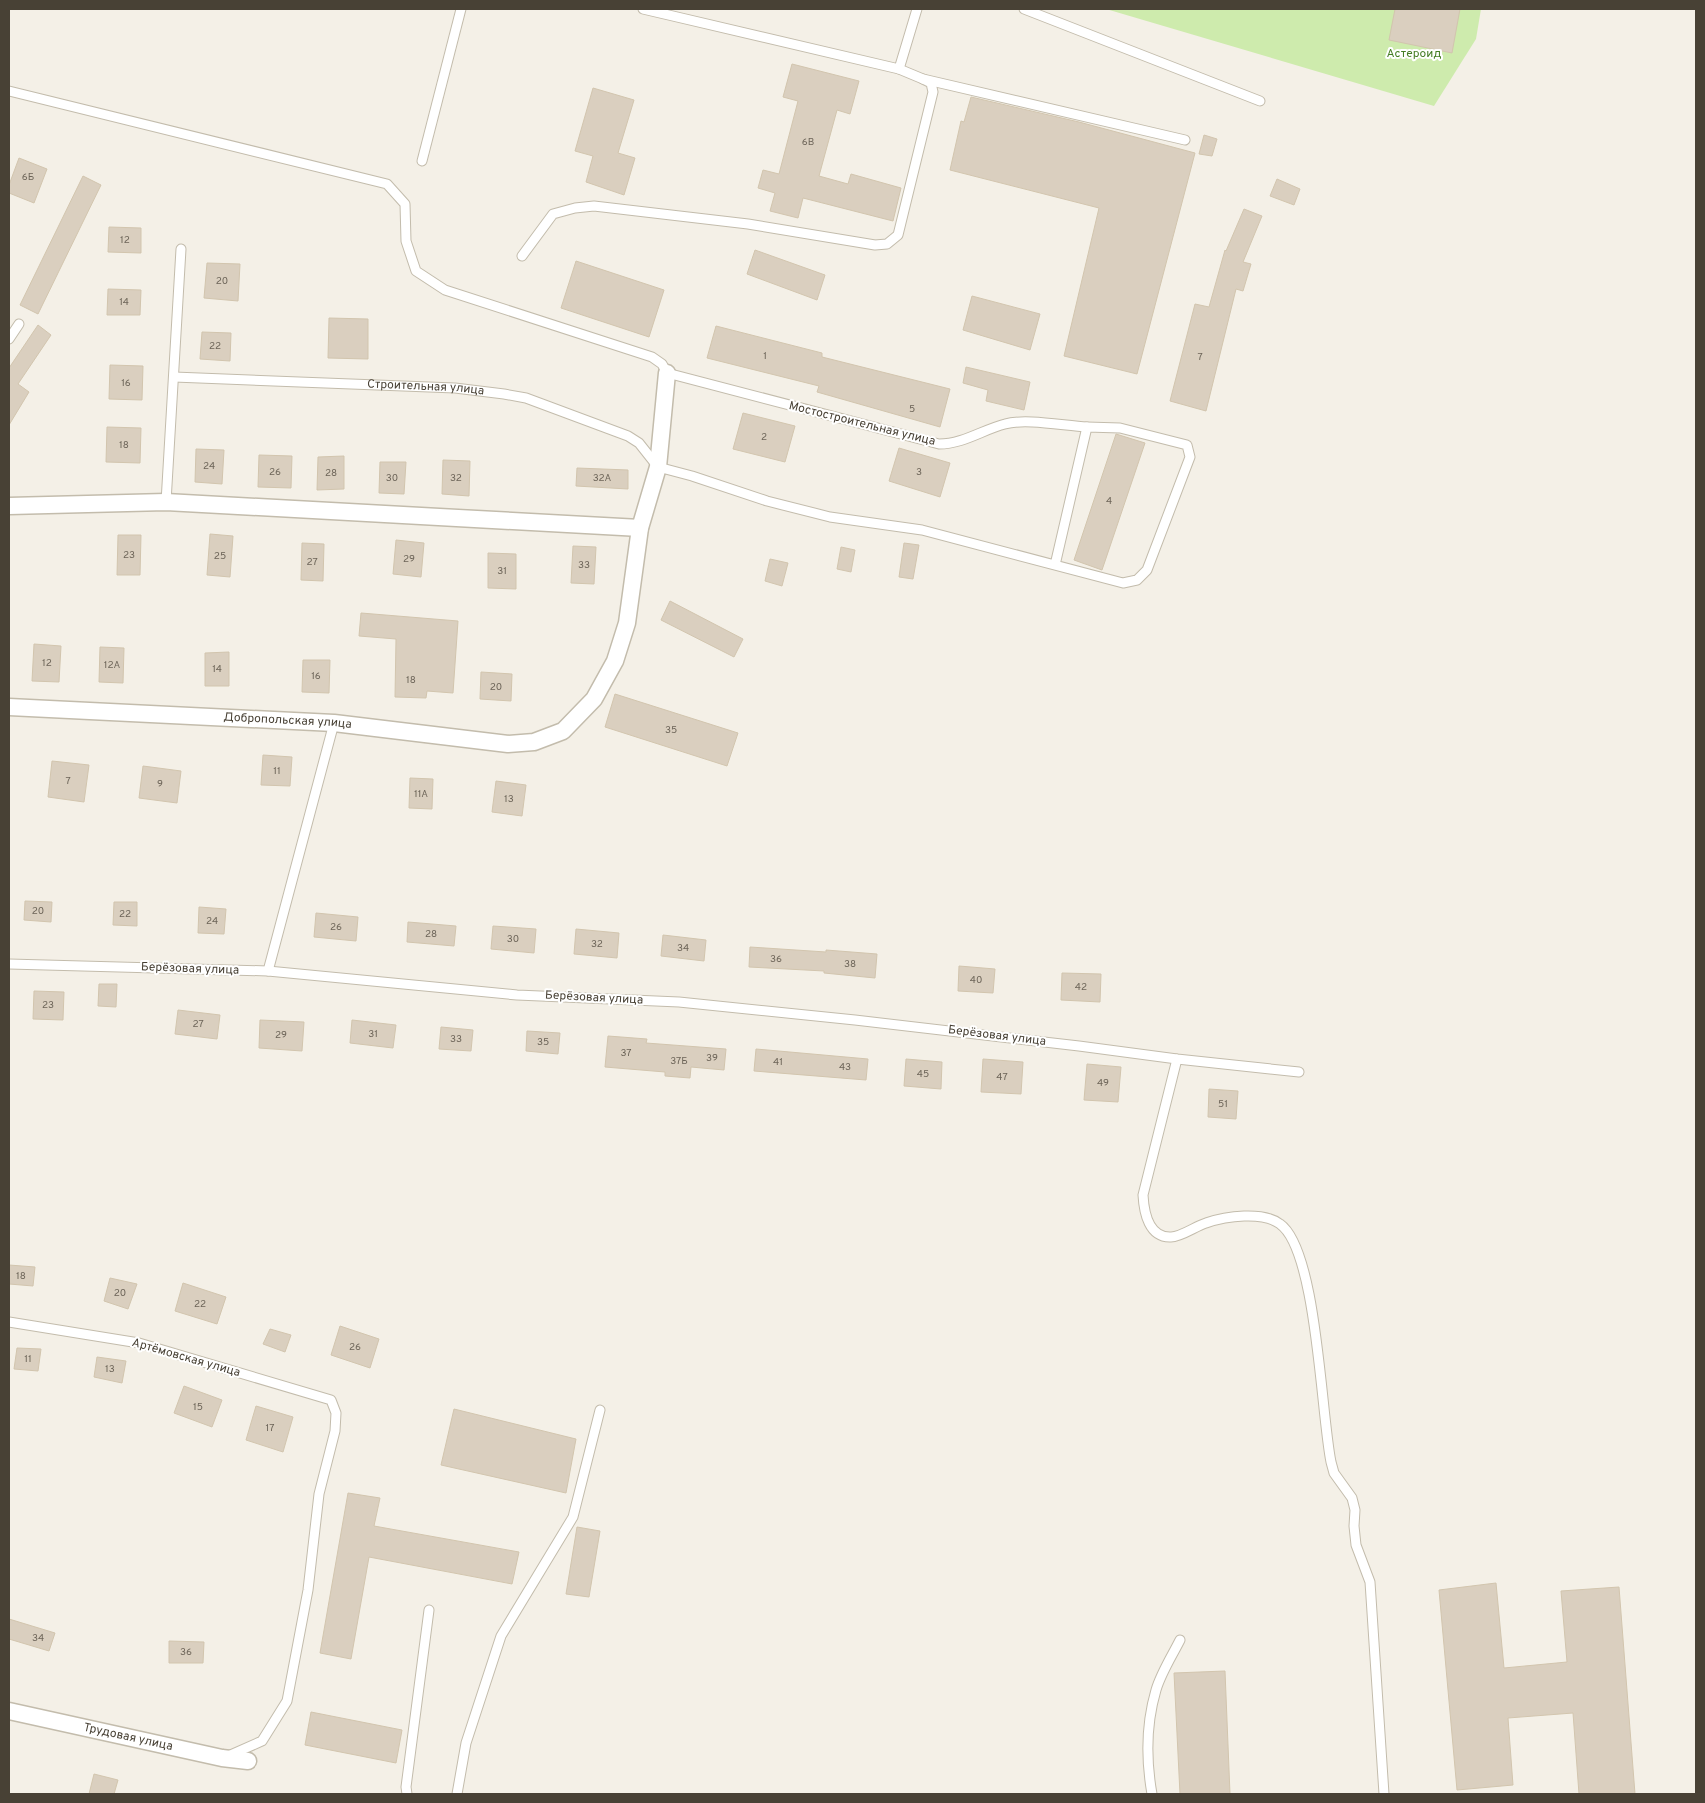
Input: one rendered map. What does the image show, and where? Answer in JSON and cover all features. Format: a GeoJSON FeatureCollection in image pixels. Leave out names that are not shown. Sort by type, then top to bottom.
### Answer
{"type":"FeatureCollection","features":[{"type":"Feature","properties":{"kind":"street"},"geometry":{"type":"LineString","coordinates":[[9,506],[166,502],[640,528],[658,467],[667,373]]}},
{"type":"Feature","properties":{"kind":"street","name":"Добропольская улица"},"geometry":{"type":"LineString","coordinates":[[9,707],[334,723],[508,744],[534,742],[563,731],[594,699],[615,661],[627,623],[640,528]]}},
{"type":"Feature","properties":{"kind":"street","name":"Трудовая улица"},"geometry":{"type":"LineString","coordinates":[[9,1711],[222,1758],[248,1761]]}},
{"type":"Feature","properties":{"kind":"lane"},"geometry":{"type":"LineString","coordinates":[[422,161],[461,9]]}},
{"type":"Feature","properties":{"kind":"lane"},"geometry":{"type":"LineString","coordinates":[[522,256],[553,214],[575,208],[594,206],[748,224],[875,245],[887,244],[898,235],[933,92],[931,83],[899,69],[643,9]]}},
{"type":"Feature","properties":{"kind":"lane"},"geometry":{"type":"LineString","coordinates":[[899,69],[917,9]]}},
{"type":"Feature","properties":{"kind":"lane"},"geometry":{"type":"LineString","coordinates":[[1024,9],[1260,100]]}},
{"type":"Feature","properties":{"kind":"lane"},"geometry":{"type":"LineString","coordinates":[[923,79],[1185,140]]}},
{"type":"Feature","properties":{"kind":"lane"},"geometry":{"type":"LineString","coordinates":[[9,90],[387,184],[405,204],[406,241],[416,271],[445,290],[652,357],[662,364],[667,373]]}},
{"type":"Feature","properties":{"kind":"lane"},"geometry":{"type":"LineString","coordinates":[[166,502],[181,249]]}},
{"type":"Feature","properties":{"kind":"lane"},"geometry":{"type":"LineString","coordinates":[[9,339],[19,324]]}},
{"type":"Feature","properties":{"kind":"lane","name":"Мостостроительная улица"},"geometry":{"type":"LineString","coordinates":[[667,373],[939,444],[953,444],[1017,421],[1087,428],[1120,428],[1185,444],[1190,449],[1190,457],[1147,570],[1137,580],[1123,584],[1055,565]]}},
{"type":"Feature","properties":{"kind":"lane","name":"Строительная улица"},"geometry":{"type":"LineString","coordinates":[[174,377],[455,388],[526,398],[628,436],[639,443],[658,467]]}},
{"type":"Feature","properties":{"kind":"lane"},"geometry":{"type":"LineString","coordinates":[[658,467],[692,476],[767,501],[830,517],[922,530],[1055,565],[1087,428]]}},
{"type":"Feature","properties":{"kind":"lane"},"geometry":{"type":"LineString","coordinates":[[268,971],[334,723]]}},
{"type":"Feature","properties":{"kind":"lane","name":"Берёзовая улица"},"geometry":{"type":"LineString","coordinates":[[9,964],[268,971],[517,995],[679,1002],[855,1020],[1299,1072]]}},
{"type":"Feature","properties":{"kind":"lane"},"geometry":{"type":"LineString","coordinates":[[1177,1059],[1143,1195],[1144,1208],[1150,1225],[1159,1235],[1172,1237],[1208,1222],[1237,1217],[1261,1216],[1280,1223],[1290,1232],[1299,1250],[1307,1282],[1331,1462],[1334,1473],[1352,1498],[1355,1510],[1356,1545],[1370,1582],[1384,1794]]}},
{"type":"Feature","properties":{"kind":"lane","name":"Артёмовская улица"},"geometry":{"type":"LineString","coordinates":[[9,1322],[139,1343],[331,1400],[336,1413],[335,1431],[319,1494],[308,1590],[287,1701],[262,1741],[222,1758]]}},
{"type":"Feature","properties":{"kind":"lane"},"geometry":{"type":"LineString","coordinates":[[457,1794],[466,1742],[501,1636],[573,1517],[600,1410]]}},
{"type":"Feature","properties":{"kind":"lane"},"geometry":{"type":"LineString","coordinates":[[407,1794],[406,1787],[429,1610]]}},
{"type":"Feature","properties":{"kind":"lane"},"geometry":{"type":"LineString","coordinates":[[1152,1794],[1148,1754],[1149,1726],[1156,1689],[1180,1640]]}},
{"type":"Feature","properties":{"kind":"green space","name":"Астероид"},"geometry":{"type":"Polygon","coordinates":[[[1106,9],[1481,9],[1476,39],[1434,106],[1106,9]]]}},
{"type":"Feature","properties":{"kind":"building"},"geometry":{"type":"Polygon","coordinates":[[[1395,9],[1460,9],[1452,53],[1389,40],[1395,9]]]}},
{"type":"Feature","properties":{"kind":"building"},"geometry":{"type":"Polygon","coordinates":[[[792,64],[859,81],[850,114],[837,110],[819,176],[848,184],[851,174],[901,188],[893,221],[803,198],[798,218],[770,211],[775,193],[758,188],[763,170],[779,174],[798,101],[783,97],[792,64]]]}},
{"type":"Feature","properties":{"kind":"building"},"geometry":{"type":"Polygon","coordinates":[[[593,88],[634,100],[618,153],[635,158],[624,195],[586,182],[593,156],[575,151],[593,88]]]}},
{"type":"Feature","properties":{"kind":"building"},"geometry":{"type":"Polygon","coordinates":[[[971,97],[1079,122],[1195,153],[1137,374],[1064,356],[1099,208],[950,170],[961,121],[964,122],[971,97]]]}},
{"type":"Feature","properties":{"kind":"building"},"geometry":{"type":"Polygon","coordinates":[[[1204,135],[1217,139],[1212,156],[1199,154],[1204,135]]]}},
{"type":"Feature","properties":{"kind":"building"},"geometry":{"type":"Polygon","coordinates":[[[19,158],[47,169],[34,203],[9,193],[9,185],[19,158]]]}},
{"type":"Feature","properties":{"kind":"building"},"geometry":{"type":"Polygon","coordinates":[[[83,176],[101,185],[38,314],[20,305],[83,176]]]}},
{"type":"Feature","properties":{"kind":"building"},"geometry":{"type":"Polygon","coordinates":[[[1277,179],[1300,189],[1294,205],[1270,196],[1277,179]]]}},
{"type":"Feature","properties":{"kind":"building"},"geometry":{"type":"Polygon","coordinates":[[[1244,209],[1262,216],[1243,262],[1251,264],[1243,291],[1236,289],[1206,411],[1170,401],[1195,304],[1209,307],[1225,250],[1244,209]]]}},
{"type":"Feature","properties":{"kind":"building"},"geometry":{"type":"Polygon","coordinates":[[[109,227],[141,228],[141,253],[108,252],[109,227]]]}},
{"type":"Feature","properties":{"kind":"building"},"geometry":{"type":"Polygon","coordinates":[[[755,250],[825,275],[817,300],[747,274],[755,250]]]}},
{"type":"Feature","properties":{"kind":"building"},"geometry":{"type":"Polygon","coordinates":[[[576,261],[664,290],[649,337],[561,308],[576,261]]]}},
{"type":"Feature","properties":{"kind":"building"},"geometry":{"type":"Polygon","coordinates":[[[207,263],[240,264],[238,301],[204,298],[207,263]]]}},
{"type":"Feature","properties":{"kind":"building"},"geometry":{"type":"Polygon","coordinates":[[[108,289],[141,290],[140,315],[107,315],[108,289]]]}},
{"type":"Feature","properties":{"kind":"building"},"geometry":{"type":"Polygon","coordinates":[[[972,296],[1040,314],[1030,350],[963,330],[972,296]]]}},
{"type":"Feature","properties":{"kind":"building"},"geometry":{"type":"Polygon","coordinates":[[[329,318],[368,319],[368,359],[328,358],[329,318]]]}},
{"type":"Feature","properties":{"kind":"building"},"geometry":{"type":"Polygon","coordinates":[[[38,325],[51,335],[18,384],[29,392],[9,425],[9,368],[38,325]]]}},
{"type":"Feature","properties":{"kind":"building"},"geometry":{"type":"Polygon","coordinates":[[[716,326],[822,353],[822,357],[950,389],[940,427],[817,392],[819,386],[707,358],[716,326]]]}},
{"type":"Feature","properties":{"kind":"building"},"geometry":{"type":"Polygon","coordinates":[[[202,332],[231,333],[230,361],[200,359],[202,332]]]}},
{"type":"Feature","properties":{"kind":"building"},"geometry":{"type":"Polygon","coordinates":[[[110,365],[143,366],[142,400],[109,399],[110,365]]]}},
{"type":"Feature","properties":{"kind":"building"},"geometry":{"type":"Polygon","coordinates":[[[966,367],[1030,382],[1024,410],[986,401],[988,390],[963,383],[966,367]]]}},
{"type":"Feature","properties":{"kind":"building"},"geometry":{"type":"Polygon","coordinates":[[[743,413],[795,426],[785,462],[733,449],[743,413]]]}},
{"type":"Feature","properties":{"kind":"building"},"geometry":{"type":"Polygon","coordinates":[[[107,427],[141,428],[140,463],[106,462],[107,427]]]}},
{"type":"Feature","properties":{"kind":"building"},"geometry":{"type":"Polygon","coordinates":[[[1116,434],[1145,443],[1102,570],[1074,560],[1116,434]]]}},
{"type":"Feature","properties":{"kind":"building"},"geometry":{"type":"Polygon","coordinates":[[[899,448],[950,463],[940,497],[889,481],[899,448]]]}},
{"type":"Feature","properties":{"kind":"building"},"geometry":{"type":"Polygon","coordinates":[[[196,449],[224,450],[222,484],[195,482],[196,449]]]}},
{"type":"Feature","properties":{"kind":"building"},"geometry":{"type":"Polygon","coordinates":[[[259,455],[292,456],[291,488],[258,487],[259,455]]]}},
{"type":"Feature","properties":{"kind":"building"},"geometry":{"type":"Polygon","coordinates":[[[344,456],[344,489],[317,490],[318,457],[344,456]]]}},
{"type":"Feature","properties":{"kind":"building"},"geometry":{"type":"Polygon","coordinates":[[[443,460],[470,461],[469,496],[442,494],[443,460]]]}},
{"type":"Feature","properties":{"kind":"building"},"geometry":{"type":"Polygon","coordinates":[[[380,462],[406,462],[404,494],[379,493],[380,462]]]}},
{"type":"Feature","properties":{"kind":"building"},"geometry":{"type":"Polygon","coordinates":[[[577,468],[628,470],[628,489],[576,486],[577,468]]]}},
{"type":"Feature","properties":{"kind":"building"},"geometry":{"type":"Polygon","coordinates":[[[210,534],[233,536],[230,577],[207,575],[210,534]]]}},
{"type":"Feature","properties":{"kind":"building"},"geometry":{"type":"Polygon","coordinates":[[[118,535],[141,535],[140,575],[117,575],[118,535]]]}},
{"type":"Feature","properties":{"kind":"building"},"geometry":{"type":"Polygon","coordinates":[[[396,540],[424,543],[421,577],[393,574],[396,540]]]}},
{"type":"Feature","properties":{"kind":"building"},"geometry":{"type":"Polygon","coordinates":[[[302,543],[324,544],[323,581],[301,580],[302,543]]]}},
{"type":"Feature","properties":{"kind":"building"},"geometry":{"type":"Polygon","coordinates":[[[904,543],[919,545],[913,579],[899,577],[904,543]]]}},
{"type":"Feature","properties":{"kind":"building"},"geometry":{"type":"Polygon","coordinates":[[[573,546],[596,547],[594,584],[571,583],[573,546]]]}},
{"type":"Feature","properties":{"kind":"building"},"geometry":{"type":"Polygon","coordinates":[[[841,547],[855,550],[851,572],[837,569],[841,547]]]}},
{"type":"Feature","properties":{"kind":"building"},"geometry":{"type":"Polygon","coordinates":[[[488,553],[516,554],[516,589],[488,588],[488,553]]]}},
{"type":"Feature","properties":{"kind":"building"},"geometry":{"type":"Polygon","coordinates":[[[770,559],[788,563],[782,586],[765,581],[770,559]]]}},
{"type":"Feature","properties":{"kind":"building"},"geometry":{"type":"Polygon","coordinates":[[[670,601],[743,639],[734,657],[661,620],[670,601]]]}},
{"type":"Feature","properties":{"kind":"building"},"geometry":{"type":"Polygon","coordinates":[[[361,613],[458,621],[453,693],[427,691],[426,698],[395,697],[396,639],[359,636],[361,613]]]}},
{"type":"Feature","properties":{"kind":"building"},"geometry":{"type":"Polygon","coordinates":[[[34,644],[61,646],[59,682],[32,681],[34,644]]]}},
{"type":"Feature","properties":{"kind":"building"},"geometry":{"type":"Polygon","coordinates":[[[100,647],[124,648],[123,683],[99,682],[100,647]]]}},
{"type":"Feature","properties":{"kind":"building"},"geometry":{"type":"Polygon","coordinates":[[[229,652],[229,686],[205,686],[205,653],[229,652]]]}},
{"type":"Feature","properties":{"kind":"building"},"geometry":{"type":"Polygon","coordinates":[[[303,660],[330,660],[329,693],[302,692],[303,660]]]}},
{"type":"Feature","properties":{"kind":"building"},"geometry":{"type":"Polygon","coordinates":[[[481,672],[512,674],[511,701],[480,699],[481,672]]]}},
{"type":"Feature","properties":{"kind":"building"},"geometry":{"type":"Polygon","coordinates":[[[615,694],[738,733],[727,766],[605,727],[615,694]]]}},
{"type":"Feature","properties":{"kind":"building"},"geometry":{"type":"Polygon","coordinates":[[[263,755],[292,757],[290,786],[261,785],[263,755]]]}},
{"type":"Feature","properties":{"kind":"building"},"geometry":{"type":"Polygon","coordinates":[[[52,761],[89,765],[84,802],[48,797],[52,761]]]}},
{"type":"Feature","properties":{"kind":"building"},"geometry":{"type":"Polygon","coordinates":[[[143,766],[181,771],[177,803],[139,798],[143,766]]]}},
{"type":"Feature","properties":{"kind":"building"},"geometry":{"type":"Polygon","coordinates":[[[410,778],[433,779],[432,809],[409,808],[410,778]]]}},
{"type":"Feature","properties":{"kind":"building"},"geometry":{"type":"Polygon","coordinates":[[[496,781],[526,785],[522,816],[492,812],[496,781]]]}},
{"type":"Feature","properties":{"kind":"building"},"geometry":{"type":"Polygon","coordinates":[[[25,901],[52,902],[51,922],[24,920],[25,901]]]}},
{"type":"Feature","properties":{"kind":"building"},"geometry":{"type":"Polygon","coordinates":[[[114,902],[137,902],[137,926],[113,925],[114,902]]]}},
{"type":"Feature","properties":{"kind":"building"},"geometry":{"type":"Polygon","coordinates":[[[199,907],[226,909],[224,934],[198,933],[199,907]]]}},
{"type":"Feature","properties":{"kind":"building"},"geometry":{"type":"Polygon","coordinates":[[[316,913],[358,917],[356,941],[314,937],[316,913]]]}},
{"type":"Feature","properties":{"kind":"building"},"geometry":{"type":"Polygon","coordinates":[[[408,922],[456,926],[454,946],[407,942],[408,922]]]}},
{"type":"Feature","properties":{"kind":"building"},"geometry":{"type":"Polygon","coordinates":[[[493,926],[536,929],[534,953],[491,949],[493,926]]]}},
{"type":"Feature","properties":{"kind":"building"},"geometry":{"type":"Polygon","coordinates":[[[576,929],[619,933],[617,958],[574,954],[576,929]]]}},
{"type":"Feature","properties":{"kind":"building"},"geometry":{"type":"Polygon","coordinates":[[[663,935],[706,940],[704,961],[661,956],[663,935]]]}},
{"type":"Feature","properties":{"kind":"building"},"geometry":{"type":"Polygon","coordinates":[[[750,947],[877,954],[875,978],[824,973],[824,971],[749,967],[750,947]]]}},
{"type":"Feature","properties":{"kind":"building"},"geometry":{"type":"Polygon","coordinates":[[[959,966],[995,969],[993,993],[958,991],[959,966]]]}},
{"type":"Feature","properties":{"kind":"building"},"geometry":{"type":"Polygon","coordinates":[[[1062,973],[1101,974],[1100,1002],[1061,1000],[1062,973]]]}},
{"type":"Feature","properties":{"kind":"building"},"geometry":{"type":"Polygon","coordinates":[[[99,984],[117,984],[116,1007],[98,1006],[99,984]]]}},
{"type":"Feature","properties":{"kind":"building"},"geometry":{"type":"Polygon","coordinates":[[[34,991],[64,992],[63,1020],[33,1019],[34,991]]]}},
{"type":"Feature","properties":{"kind":"building"},"geometry":{"type":"Polygon","coordinates":[[[178,1010],[220,1015],[217,1039],[175,1034],[178,1010]]]}},
{"type":"Feature","properties":{"kind":"building"},"geometry":{"type":"Polygon","coordinates":[[[260,1020],[304,1022],[302,1051],[259,1048],[260,1020]]]}},
{"type":"Feature","properties":{"kind":"building"},"geometry":{"type":"Polygon","coordinates":[[[352,1020],[396,1025],[393,1048],[350,1043],[352,1020]]]}},
{"type":"Feature","properties":{"kind":"building"},"geometry":{"type":"Polygon","coordinates":[[[441,1027],[473,1030],[471,1051],[439,1049],[441,1027]]]}},
{"type":"Feature","properties":{"kind":"building"},"geometry":{"type":"Polygon","coordinates":[[[527,1031],[560,1033],[558,1054],[526,1051],[527,1031]]]}},
{"type":"Feature","properties":{"kind":"building"},"geometry":{"type":"Polygon","coordinates":[[[608,1036],[647,1039],[646,1043],[726,1049],[724,1070],[691,1067],[690,1078],[665,1076],[665,1072],[605,1067],[608,1036]]]}},
{"type":"Feature","properties":{"kind":"building"},"geometry":{"type":"Polygon","coordinates":[[[756,1049],[868,1059],[866,1080],[754,1071],[756,1049]]]}},
{"type":"Feature","properties":{"kind":"building"},"geometry":{"type":"Polygon","coordinates":[[[906,1059],[942,1062],[941,1089],[904,1086],[906,1059]]]}},
{"type":"Feature","properties":{"kind":"building"},"geometry":{"type":"Polygon","coordinates":[[[983,1059],[1023,1062],[1021,1094],[981,1092],[983,1059]]]}},
{"type":"Feature","properties":{"kind":"building"},"geometry":{"type":"Polygon","coordinates":[[[1087,1064],[1121,1067],[1118,1102],[1084,1100],[1087,1064]]]}},
{"type":"Feature","properties":{"kind":"building"},"geometry":{"type":"Polygon","coordinates":[[[1209,1089],[1238,1091],[1236,1119],[1208,1117],[1209,1089]]]}},
{"type":"Feature","properties":{"kind":"building"},"geometry":{"type":"Polygon","coordinates":[[[9,1265],[35,1267],[33,1286],[9,1284],[9,1265]]]}},
{"type":"Feature","properties":{"kind":"building"},"geometry":{"type":"Polygon","coordinates":[[[110,1278],[137,1284],[128,1309],[104,1301],[110,1278]]]}},
{"type":"Feature","properties":{"kind":"building"},"geometry":{"type":"Polygon","coordinates":[[[183,1283],[226,1297],[217,1324],[175,1311],[183,1283]]]}},
{"type":"Feature","properties":{"kind":"building"},"geometry":{"type":"Polygon","coordinates":[[[340,1326],[379,1339],[370,1368],[331,1355],[340,1326]]]}},
{"type":"Feature","properties":{"kind":"building"},"geometry":{"type":"Polygon","coordinates":[[[270,1329],[291,1335],[285,1352],[263,1344],[270,1329]]]}},
{"type":"Feature","properties":{"kind":"building"},"geometry":{"type":"Polygon","coordinates":[[[17,1348],[41,1349],[38,1371],[14,1369],[17,1348]]]}},
{"type":"Feature","properties":{"kind":"building"},"geometry":{"type":"Polygon","coordinates":[[[97,1357],[126,1361],[122,1383],[94,1377],[97,1357]]]}},
{"type":"Feature","properties":{"kind":"building"},"geometry":{"type":"Polygon","coordinates":[[[184,1386],[222,1400],[212,1427],[174,1413],[184,1386]]]}},
{"type":"Feature","properties":{"kind":"building"},"geometry":{"type":"Polygon","coordinates":[[[256,1406],[293,1417],[283,1452],[246,1440],[256,1406]]]}},
{"type":"Feature","properties":{"kind":"building"},"geometry":{"type":"Polygon","coordinates":[[[454,1409],[576,1439],[566,1493],[441,1465],[454,1409]]]}},
{"type":"Feature","properties":{"kind":"building"},"geometry":{"type":"Polygon","coordinates":[[[348,1493],[380,1498],[374,1526],[519,1552],[512,1584],[369,1557],[351,1659],[320,1653],[348,1493]]]}},
{"type":"Feature","properties":{"kind":"building"},"geometry":{"type":"Polygon","coordinates":[[[577,1527],[600,1531],[589,1597],[566,1594],[577,1527]]]}},
{"type":"Feature","properties":{"kind":"building"},"geometry":{"type":"Polygon","coordinates":[[[1496,1583],[1504,1668],[1567,1662],[1561,1591],[1619,1587],[1635,1794],[1579,1794],[1573,1713],[1508,1718],[1513,1785],[1457,1790],[1439,1590],[1496,1583]]]}},
{"type":"Feature","properties":{"kind":"building"},"geometry":{"type":"Polygon","coordinates":[[[9,1619],[55,1633],[49,1651],[9,1639],[9,1619]]]}},
{"type":"Feature","properties":{"kind":"building"},"geometry":{"type":"Polygon","coordinates":[[[169,1641],[204,1642],[203,1663],[169,1663],[169,1641]]]}},
{"type":"Feature","properties":{"kind":"building"},"geometry":{"type":"Polygon","coordinates":[[[1225,1671],[1230,1794],[1180,1794],[1174,1673],[1225,1671]]]}},
{"type":"Feature","properties":{"kind":"building"},"geometry":{"type":"Polygon","coordinates":[[[311,1712],[402,1730],[396,1763],[305,1745],[311,1712]]]}},
{"type":"Feature","properties":{"kind":"building"},"geometry":{"type":"Polygon","coordinates":[[[94,1774],[118,1780],[114,1794],[89,1794],[94,1774]]]}}]}
